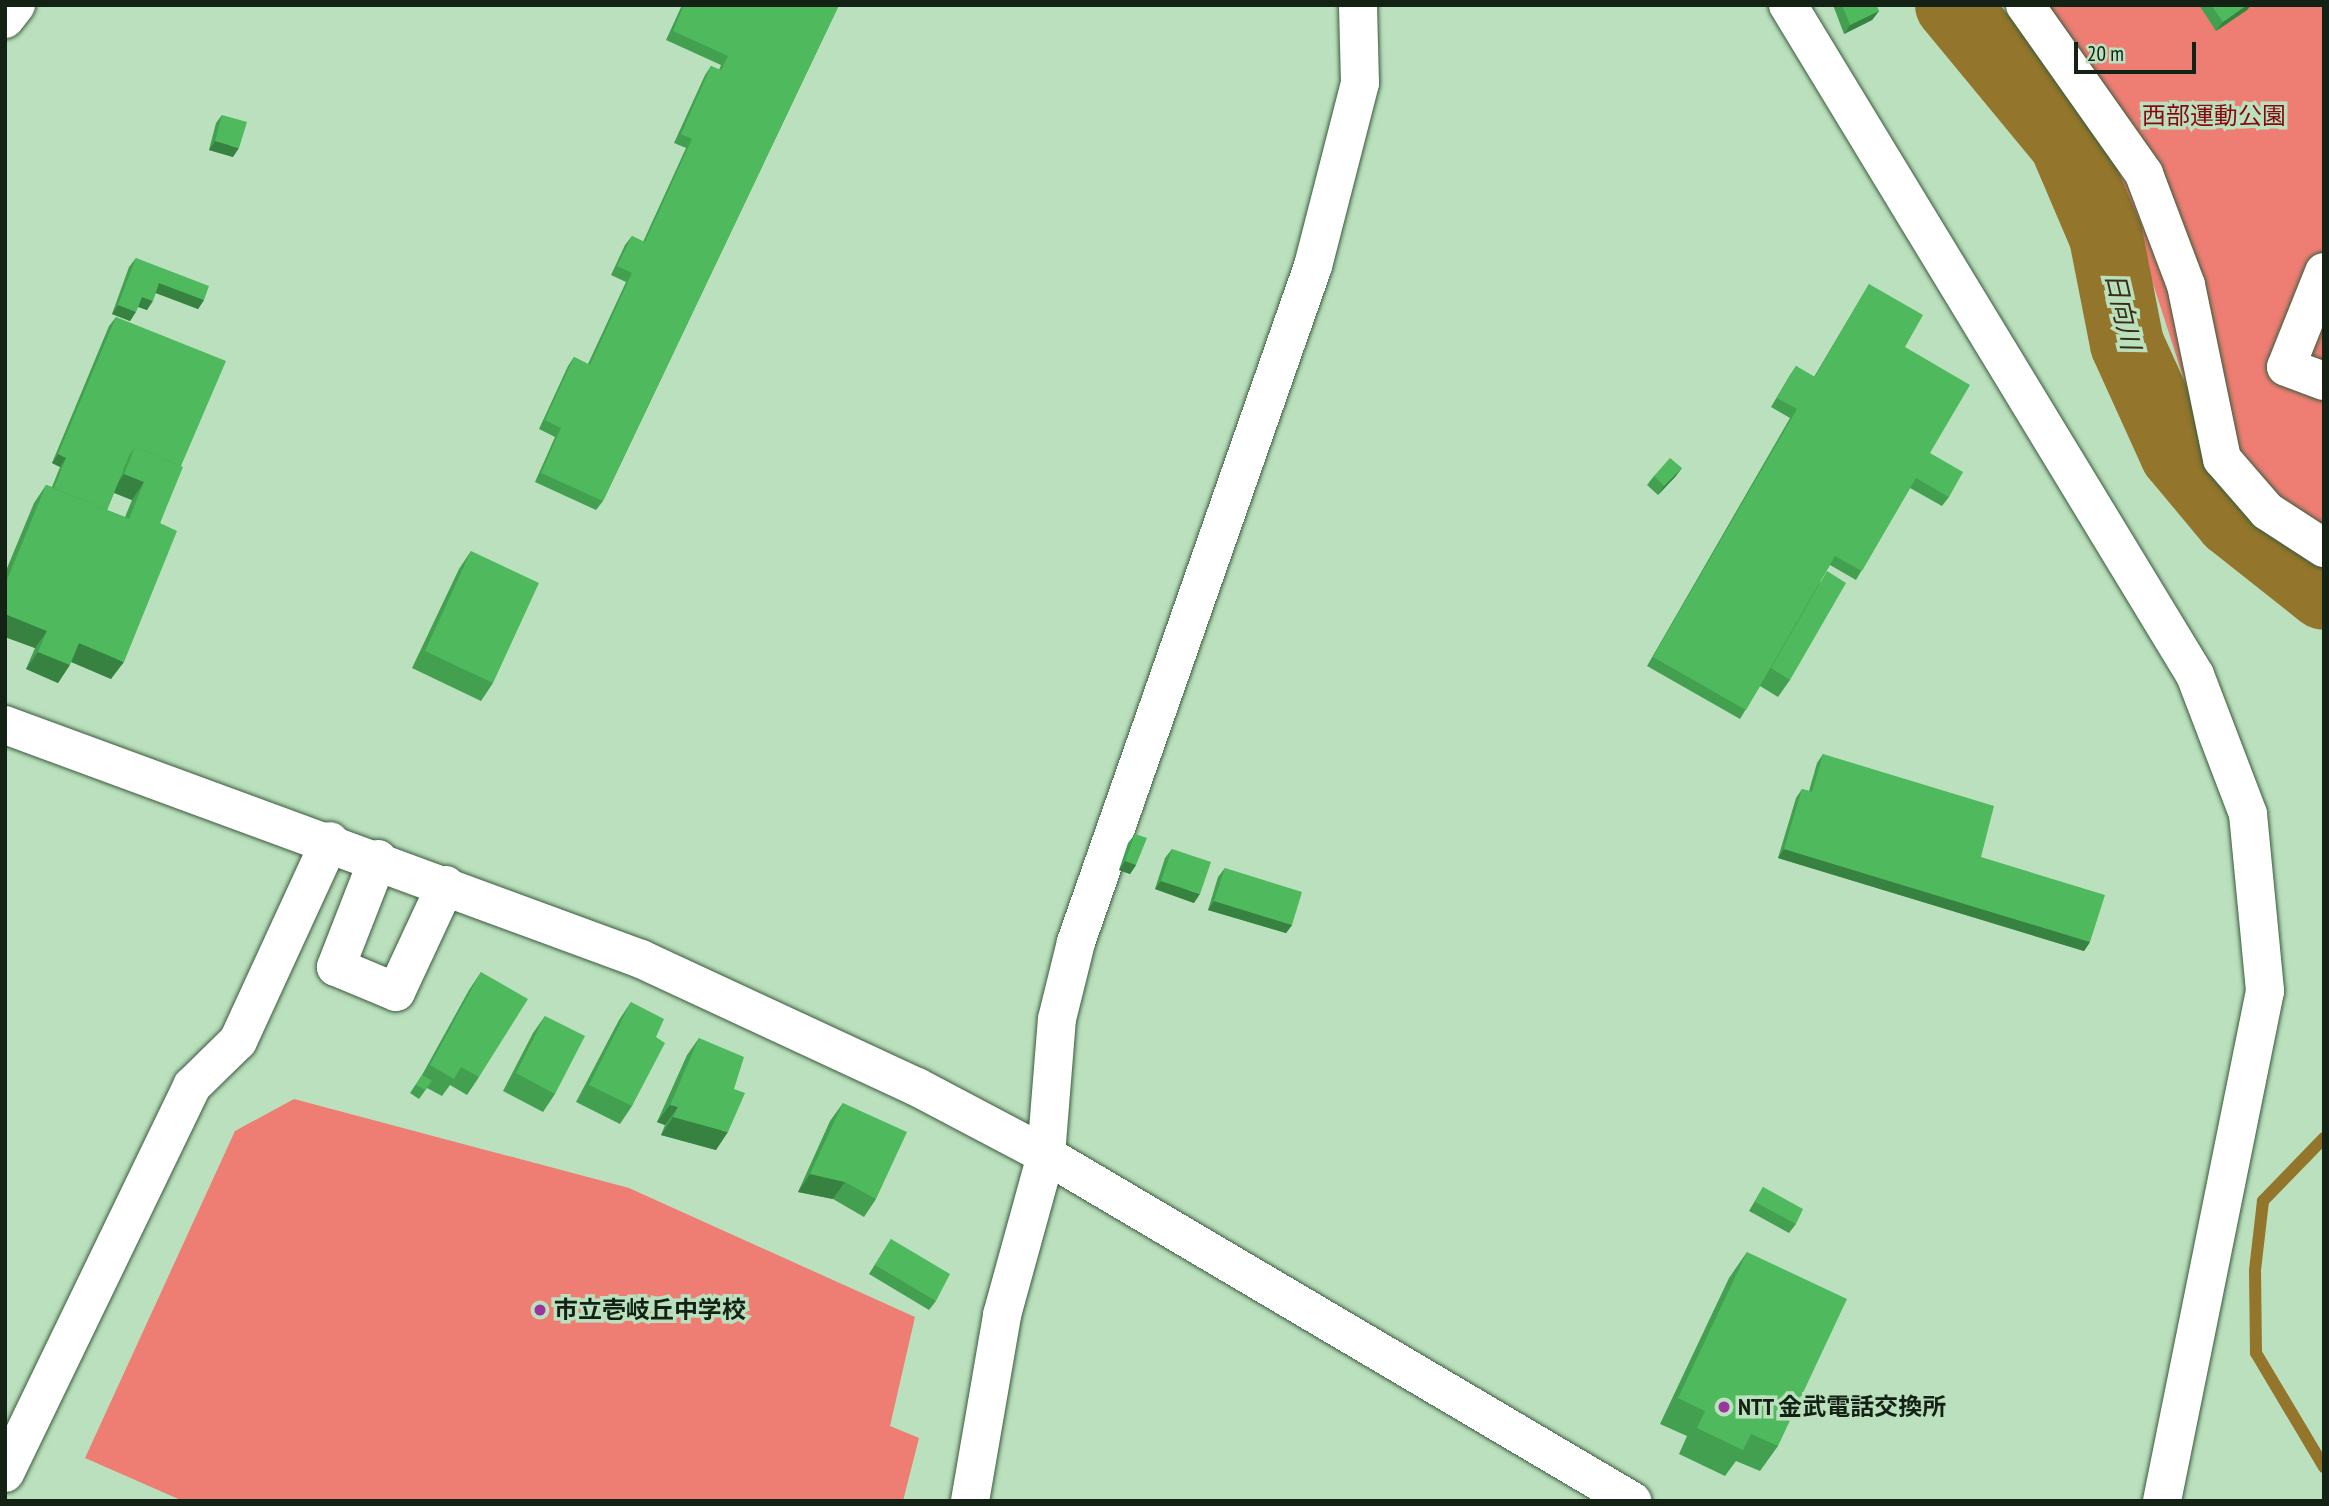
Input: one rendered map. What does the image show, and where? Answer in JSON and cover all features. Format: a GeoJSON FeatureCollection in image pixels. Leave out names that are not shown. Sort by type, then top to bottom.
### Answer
{"type":"FeatureCollection","features":[{"type":"Feature","properties":{"kind":"street"},"geometry":{"type":"LineString","coordinates":[[5,19],[16,5]]}},
{"type":"Feature","properties":{"kind":"street"},"geometry":{"type":"LineString","coordinates":[[970,1501],[1002,1315],[1046,1154],[1057,1019],[1076,942],[1313,266],[1360,83],[1358,5]]}},
{"type":"Feature","properties":{"kind":"street"},"geometry":{"type":"LineString","coordinates":[[1788,5],[2195,675],[2248,814],[2265,990],[2162,1501]]}},
{"type":"Feature","properties":{"kind":"street"},"geometry":{"type":"LineString","coordinates":[[2025,5],[2144,174],[2186,285],[2222,459],[2267,512],[2324,548]]}},
{"type":"Feature","properties":{"kind":"street"},"geometry":{"type":"LineString","coordinates":[[2324,272],[2286,367],[2324,381]]}},
{"type":"Feature","properties":{"kind":"street"},"geometry":{"type":"LineString","coordinates":[[5,724],[330,841],[641,959],[917,1087],[1046,1154],[1632,1501]]}},
{"type":"Feature","properties":{"kind":"street"},"geometry":{"type":"LineString","coordinates":[[5,1473],[192,1086],[237,1041],[330,841]]}},
{"type":"Feature","properties":{"kind":"street"},"geometry":{"type":"LineString","coordinates":[[378,859],[335,967],[396,992],[446,885]]}},
{"type":"Feature","properties":{"kind":"green space","name":"西部運動公園"},"geometry":{"type":"Polygon","coordinates":[[[2005,5],[2324,5],[2324,569],[2227,485],[2193,434],[2185,383],[2111,153],[2005,5]]]}},
{"type":"Feature","properties":{"kind":"green space","name":"市立壱岐丘中学校"},"geometry":{"type":"Polygon","coordinates":[[[294,1099],[629,1188],[915,1317],[890,1426],[919,1438],[903,1501],[183,1501],[85,1458],[235,1131],[294,1099]]]}},
{"type":"Feature","properties":{"kind":"building"},"geometry":{"type":"Polygon","coordinates":[[[684,5],[839,5],[603,501],[541,473],[561,428],[545,420],[574,357],[590,365],[632,273],[617,266],[632,236],[645,242],[692,139],[681,134],[711,66],[721,70],[728,56],[673,31],[684,5]]]}},
{"type":"Feature","properties":{"kind":"building"},"geometry":{"type":"Polygon","coordinates":[[[1842,5],[1876,5],[1879,11],[1850,25],[1842,5]]]}},
{"type":"Feature","properties":{"kind":"building"},"geometry":{"type":"Polygon","coordinates":[[[2211,5],[2247,5],[2223,22],[2211,5]]]}},
{"type":"Feature","properties":{"kind":"building"},"geometry":{"type":"Polygon","coordinates":[[[222,115],[247,122],[239,148],[215,141],[222,115]]]}},
{"type":"Feature","properties":{"kind":"building"},"geometry":{"type":"Polygon","coordinates":[[[136,258],[209,286],[204,300],[159,283],[153,301],[142,297],[136,312],[118,305],[136,258]]]}},
{"type":"Feature","properties":{"kind":"building"},"geometry":{"type":"Polygon","coordinates":[[[1869,284],[1923,315],[1905,347],[1970,385],[1930,453],[1963,472],[1949,497],[1916,478],[1862,571],[1835,556],[1746,710],[1653,657],[1797,409],[1777,398],[1796,366],[1815,377],[1869,284]]]}},
{"type":"Feature","properties":{"kind":"building"},"geometry":{"type":"Polygon","coordinates":[[[116,317],[226,361],[181,466],[135,447],[107,510],[54,488],[66,458],[58,454],[116,317]]]}},
{"type":"Feature","properties":{"kind":"building"},"geometry":{"type":"Polygon","coordinates":[[[135,447],[183,467],[160,523],[177,531],[124,662],[79,643],[70,665],[38,652],[47,631],[5,614],[5,585],[46,485],[129,519],[144,482],[124,474],[135,447]]]}},
{"type":"Feature","properties":{"kind":"building"},"geometry":{"type":"Polygon","coordinates":[[[1670,458],[1682,468],[1664,486],[1654,476],[1670,458]]]}},
{"type":"Feature","properties":{"kind":"building"},"geometry":{"type":"Polygon","coordinates":[[[471,551],[539,583],[493,683],[425,651],[471,551]]]}},
{"type":"Feature","properties":{"kind":"building"},"geometry":{"type":"Polygon","coordinates":[[[1827,571],[1846,583],[1790,680],[1771,668],[1827,571]]]}},
{"type":"Feature","properties":{"kind":"building"},"geometry":{"type":"Polygon","coordinates":[[[1823,754],[1994,806],[1981,857],[2105,895],[2090,942],[1784,849],[1802,789],[1812,792],[1823,754]]]}},
{"type":"Feature","properties":{"kind":"building"},"geometry":{"type":"Polygon","coordinates":[[[1135,834],[1147,838],[1136,865],[1125,861],[1135,834]]]}},
{"type":"Feature","properties":{"kind":"building"},"geometry":{"type":"Polygon","coordinates":[[[1172,849],[1211,862],[1200,894],[1161,881],[1172,849]]]}},
{"type":"Feature","properties":{"kind":"building"},"geometry":{"type":"Polygon","coordinates":[[[1225,868],[1302,892],[1292,925],[1214,901],[1225,868]]]}},
{"type":"Feature","properties":{"kind":"building"},"geometry":{"type":"Polygon","coordinates":[[[481,972],[528,999],[479,1077],[461,1067],[454,1079],[430,1065],[481,972]]]}},
{"type":"Feature","properties":{"kind":"building"},"geometry":{"type":"Polygon","coordinates":[[[631,1002],[664,1019],[656,1037],[665,1043],[632,1106],[589,1085],[631,1002]]]}},
{"type":"Feature","properties":{"kind":"building"},"geometry":{"type":"Polygon","coordinates":[[[545,1016],[585,1036],[555,1094],[516,1073],[545,1016]]]}},
{"type":"Feature","properties":{"kind":"building"},"geometry":{"type":"Polygon","coordinates":[[[699,1038],[744,1057],[734,1089],[745,1093],[728,1132],[673,1117],[678,1107],[670,1105],[699,1038]]]}},
{"type":"Feature","properties":{"kind":"building"},"geometry":{"type":"Polygon","coordinates":[[[422,1075],[432,1081],[425,1090],[416,1085],[422,1075]]]}},
{"type":"Feature","properties":{"kind":"building"},"geometry":{"type":"Polygon","coordinates":[[[843,1103],[907,1132],[876,1199],[845,1182],[810,1174],[843,1103]]]}},
{"type":"Feature","properties":{"kind":"building"},"geometry":{"type":"Polygon","coordinates":[[[1763,1187],[1803,1209],[1796,1224],[1755,1202],[1763,1187]]]}},
{"type":"Feature","properties":{"kind":"building"},"geometry":{"type":"Polygon","coordinates":[[[891,1239],[950,1274],[936,1301],[875,1265],[891,1239]]]}},
{"type":"Feature","properties":{"kind":"building"},"geometry":{"type":"Polygon","coordinates":[[[1747,1252],[1847,1299],[1778,1446],[1751,1434],[1743,1450],[1697,1428],[1705,1411],[1678,1398],[1747,1252]]]}},
{"type":"Feature","properties":{"kind":"waterway","name":"日向川"},"geometry":{"type":"LineString","coordinates":[[1952,5],[2066,143],[2106,237],[2127,344],[2177,454],[2232,520],[2324,593]]}},
{"type":"Feature","properties":{"kind":"waterway"},"geometry":{"type":"LineString","coordinates":[[2324,1138],[2263,1201],[2255,1270],[2256,1353],[2324,1467]]}},
{"type":"Feature","properties":{"kind":"place","name":"市立壱岐丘中学校"},"geometry":{"type":"Point","coordinates":[540,1310]}},
{"type":"Feature","properties":{"kind":"place","name":"NTT 金武電話交換所"},"geometry":{"type":"Point","coordinates":[1724,1407]}}]}
